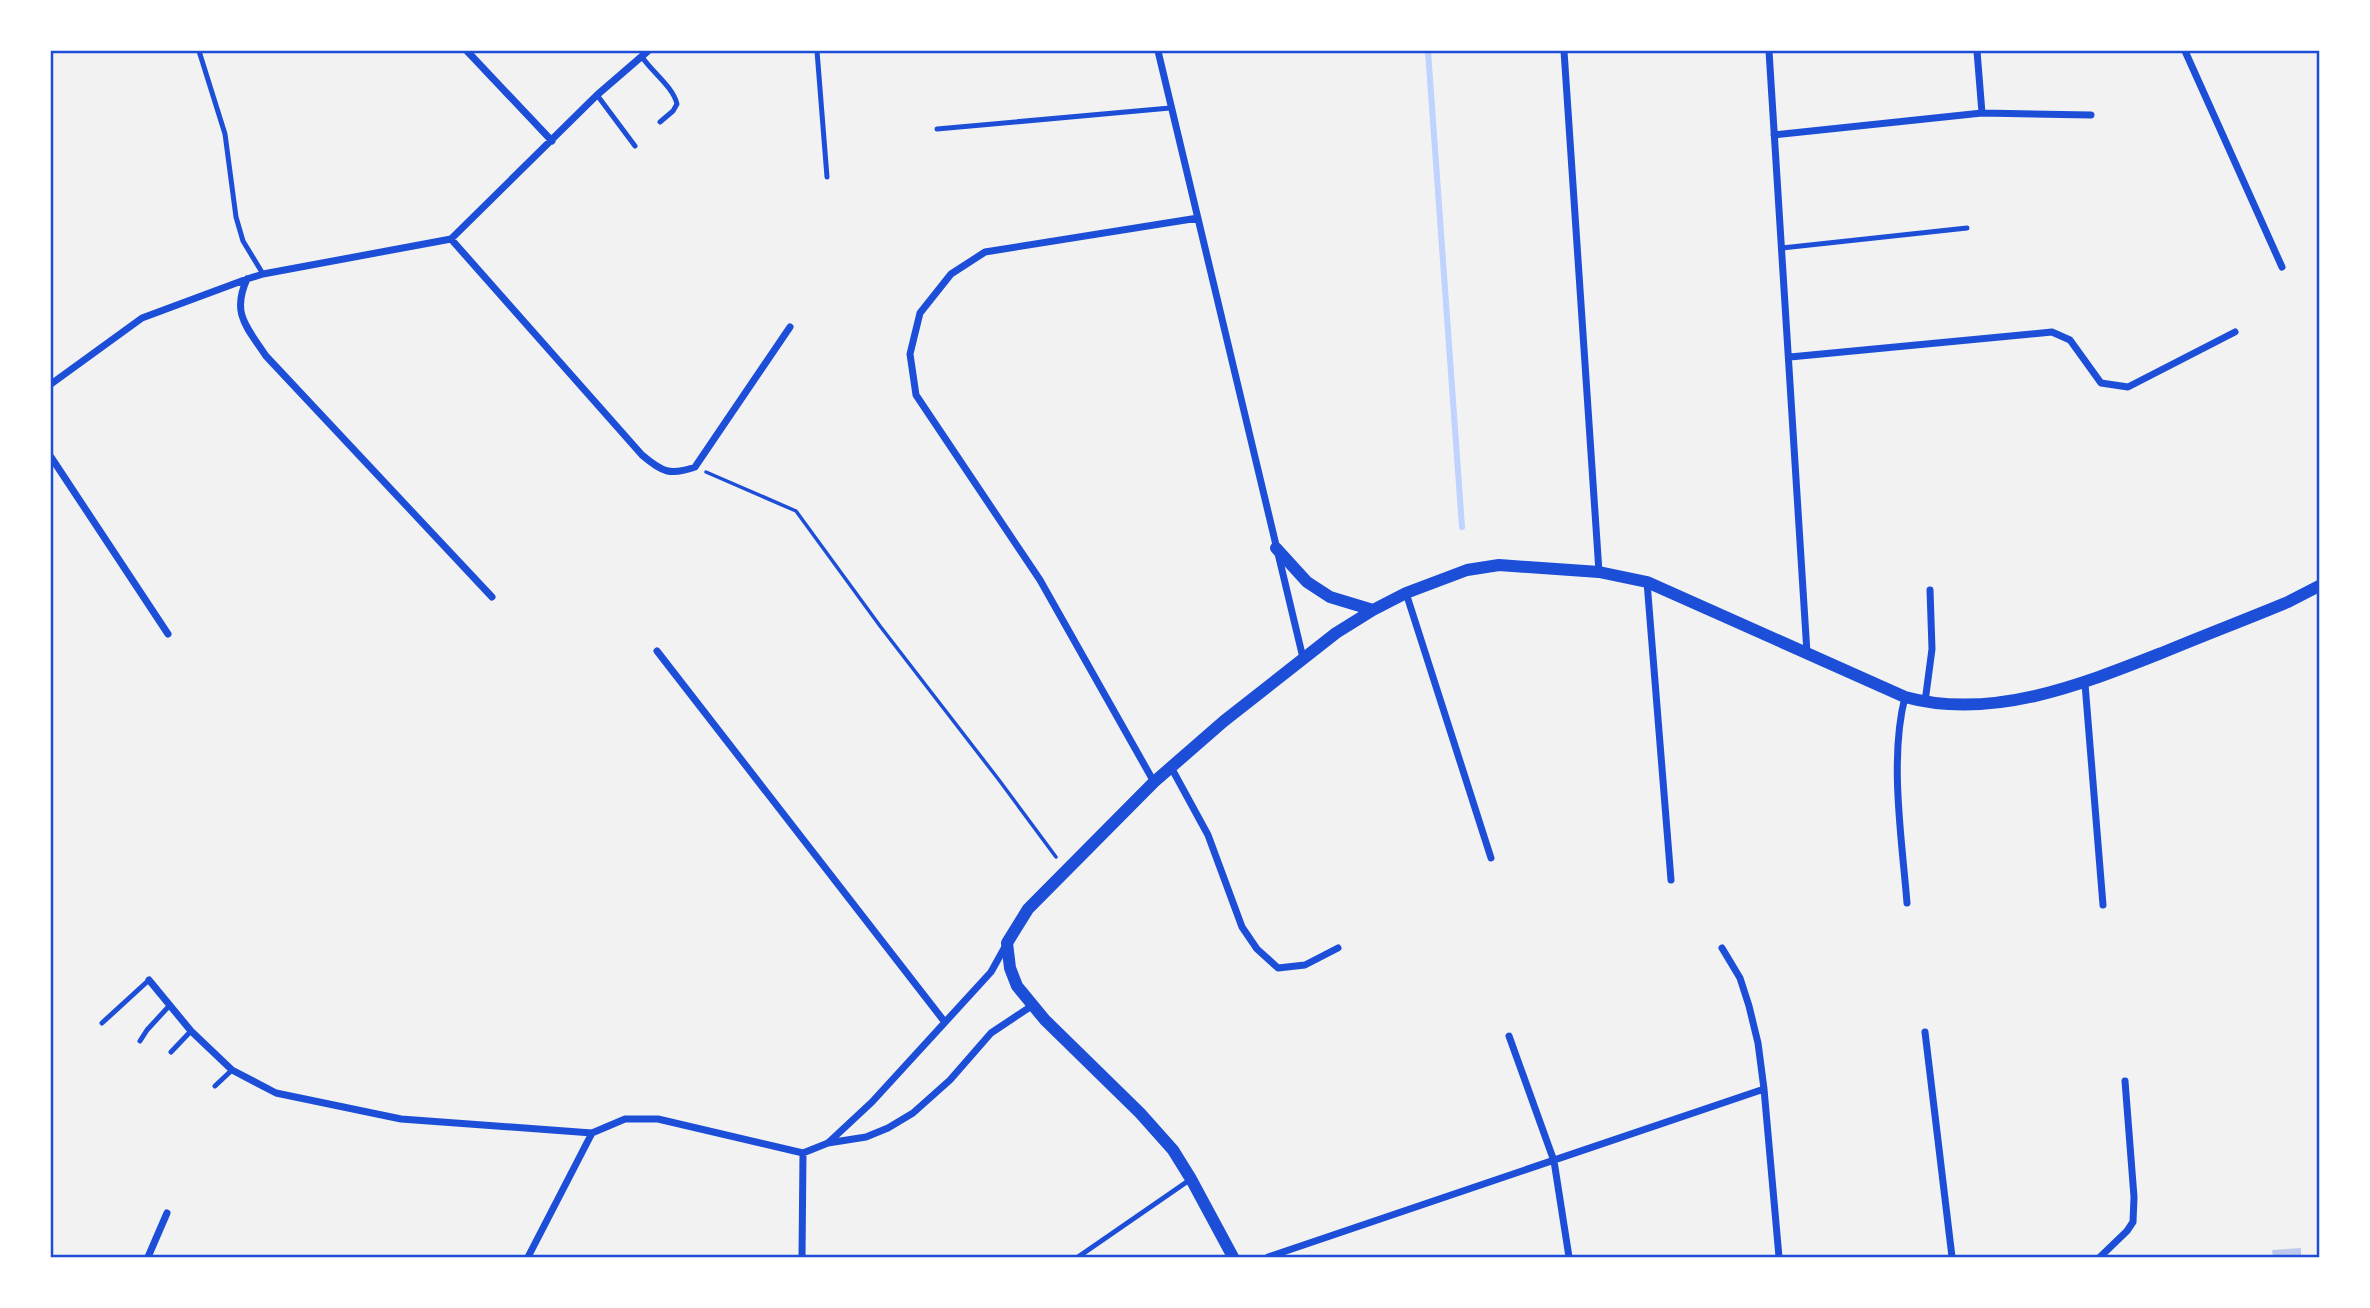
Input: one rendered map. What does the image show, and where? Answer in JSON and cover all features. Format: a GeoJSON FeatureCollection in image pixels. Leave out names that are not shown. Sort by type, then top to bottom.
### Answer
{"type":"FeatureCollection","features":[{"type":"Feature","properties":{"kind":"street"},"geometry":{"type":"LineString","coordinates":[[467,51],[552,141]]}},
{"type":"Feature","properties":{"kind":"street"},"geometry":{"type":"LineString","coordinates":[[1158,51],[1303,658]]}},
{"type":"Feature","properties":{"kind":"street"},"geometry":{"type":"LineString","coordinates":[[1564,51],[1600,572]]}},
{"type":"Feature","properties":{"kind":"street"},"geometry":{"type":"LineString","coordinates":[[1769,51],[1808,654]]}},
{"type":"Feature","properties":{"kind":"street"},"geometry":{"type":"LineString","coordinates":[[1977,51],[1982,113]]}},
{"type":"Feature","properties":{"kind":"street"},"geometry":{"type":"LineString","coordinates":[[2185,51],[2282,267]]}},
{"type":"Feature","properties":{"kind":"street"},"geometry":{"type":"LineString","coordinates":[[51,384],[142,318],[247,279],[452,239],[597,96],[645,54]]}},
{"type":"Feature","properties":{"kind":"street"},"geometry":{"type":"LineString","coordinates":[[1774,135],[1982,113],[2091,115]]}},
{"type":"Feature","properties":{"kind":"street"},"geometry":{"type":"LineString","coordinates":[[1154,782],[1040,580],[916,395],[910,354],[920,313],[951,274],[985,252],[1198,218]]}},
{"type":"Feature","properties":{"kind":"street"},"geometry":{"type":"LineString","coordinates":[[452,239],[642,456],[660,470],[679,473],[695,467],[790,327]]}},
{"type":"Feature","properties":{"kind":"street"},"geometry":{"type":"LineString","coordinates":[[247,279],[240,296],[241,316],[265,356],[492,597]]}},
{"type":"Feature","properties":{"kind":"street"},"geometry":{"type":"LineString","coordinates":[[1790,357],[2052,332],[2070,340],[2101,383],[2127,387],[2235,332]]}},
{"type":"Feature","properties":{"kind":"street"},"geometry":{"type":"LineString","coordinates":[[51,457],[168,634]]}},
{"type":"Feature","properties":{"kind":"street"},"geometry":{"type":"LineString","coordinates":[[1276,548],[1307,582],[1330,597],[1373,610]]}},
{"type":"Feature","properties":{"kind":"street"},"geometry":{"type":"LineString","coordinates":[[828,1143],[913,1059],[944,1021],[991,972],[1028,909],[1154,782],[1336,633],[1406,593],[1467,570],[1499,565],[1600,572],[1647,582],[1905,697],[1925,703],[1975,704],[2031,697],[2085,684],[2288,602],[2319,586]]}},
{"type":"Feature","properties":{"kind":"street"},"geometry":{"type":"LineString","coordinates":[[1647,582],[1671,880]]}},
{"type":"Feature","properties":{"kind":"street"},"geometry":{"type":"LineString","coordinates":[[1925,703],[1932,649],[1930,590]]}},
{"type":"Feature","properties":{"kind":"street"},"geometry":{"type":"LineString","coordinates":[[1406,593],[1491,858]]}},
{"type":"Feature","properties":{"kind":"street"},"geometry":{"type":"LineString","coordinates":[[657,651],[944,1021]]}},
{"type":"Feature","properties":{"kind":"street"},"geometry":{"type":"LineString","coordinates":[[2085,684],[2104,905]]}},
{"type":"Feature","properties":{"kind":"street"},"geometry":{"type":"LineString","coordinates":[[1905,697],[1898,733],[1898,766],[1907,903]]}},
{"type":"Feature","properties":{"kind":"street"},"geometry":{"type":"LineString","coordinates":[[1172,769],[1208,835],[1242,927],[1257,949],[1278,968],[1305,965],[1338,948]]}},
{"type":"Feature","properties":{"kind":"street"},"geometry":{"type":"LineString","coordinates":[[1007,943],[1010,968],[1017,986],[1173,1150],[1233,1257]]}},
{"type":"Feature","properties":{"kind":"street"},"geometry":{"type":"LineString","coordinates":[[1722,948],[1740,978],[1749,1006],[1764,1089],[1779,1257]]}},
{"type":"Feature","properties":{"kind":"street"},"geometry":{"type":"LineString","coordinates":[[149,979],[191,1031],[232,1070],[276,1093],[401,1119],[592,1133],[625,1119],[658,1119],[803,1153],[828,1143],[866,1137],[888,1128],[913,1112],[950,1080],[991,1033],[1033,1005]]}},
{"type":"Feature","properties":{"kind":"street"},"geometry":{"type":"LineString","coordinates":[[1925,1032],[1952,1257]]}},
{"type":"Feature","properties":{"kind":"street"},"geometry":{"type":"LineString","coordinates":[[1509,1036],[1553,1161],[1569,1257]]}},
{"type":"Feature","properties":{"kind":"street"},"geometry":{"type":"LineString","coordinates":[[2100,1257],[2133,1222],[2134,1197],[2125,1080]]}},
{"type":"Feature","properties":{"kind":"street"},"geometry":{"type":"LineString","coordinates":[[1268,1257],[1764,1089]]}},
{"type":"Feature","properties":{"kind":"street"},"geometry":{"type":"LineString","coordinates":[[528,1257],[592,1133]]}},
{"type":"Feature","properties":{"kind":"street"},"geometry":{"type":"LineString","coordinates":[[802,1257],[803,1153]]}},
{"type":"Feature","properties":{"kind":"street"},"geometry":{"type":"LineString","coordinates":[[148,1257],[167,1213]]}},
{"type":"Feature","properties":{"kind":"lane"},"geometry":{"type":"LineString","coordinates":[[199,51],[225,134],[236,217],[243,241],[263,274]]}},
{"type":"Feature","properties":{"kind":"lane"},"geometry":{"type":"LineString","coordinates":[[817,51],[827,177]]}},
{"type":"Feature","properties":{"kind":"lane"},"geometry":{"type":"LineString","coordinates":[[645,54],[652,72],[674,93],[677,104],[660,122]]}},
{"type":"Feature","properties":{"kind":"lane"},"geometry":{"type":"LineString","coordinates":[[597,96],[635,146]]}},
{"type":"Feature","properties":{"kind":"lane"},"geometry":{"type":"LineString","coordinates":[[937,130],[1170,108]]}},
{"type":"Feature","properties":{"kind":"lane"},"geometry":{"type":"LineString","coordinates":[[1782,248],[1967,228]]}},
{"type":"Feature","properties":{"kind":"lane"},"geometry":{"type":"LineString","coordinates":[[102,1023],[149,979]]}},
{"type":"Feature","properties":{"kind":"lane"},"geometry":{"type":"LineString","coordinates":[[140,1041],[170,1005]]}},
{"type":"Feature","properties":{"kind":"lane"},"geometry":{"type":"LineString","coordinates":[[171,1052],[191,1031]]}},
{"type":"Feature","properties":{"kind":"lane"},"geometry":{"type":"LineString","coordinates":[[215,1086],[232,1070]]}},
{"type":"Feature","properties":{"kind":"lane"},"geometry":{"type":"LineString","coordinates":[[1078,1257],[1191,1179]]}},
{"type":"Feature","properties":{"kind":"path"},"geometry":{"type":"LineString","coordinates":[[695,467],[796,512],[1066,870]]}},
{"type":"Feature","properties":{"kind":"building"},"geometry":{"type":"Polygon","coordinates":[[[2301,1248],[2301,1257],[2273,1257],[2272,1250],[2301,1248]]]}},
{"type":"Feature","properties":{"kind":"waterway"},"geometry":{"type":"LineString","coordinates":[[1428,51],[1462,527]]}}]}
